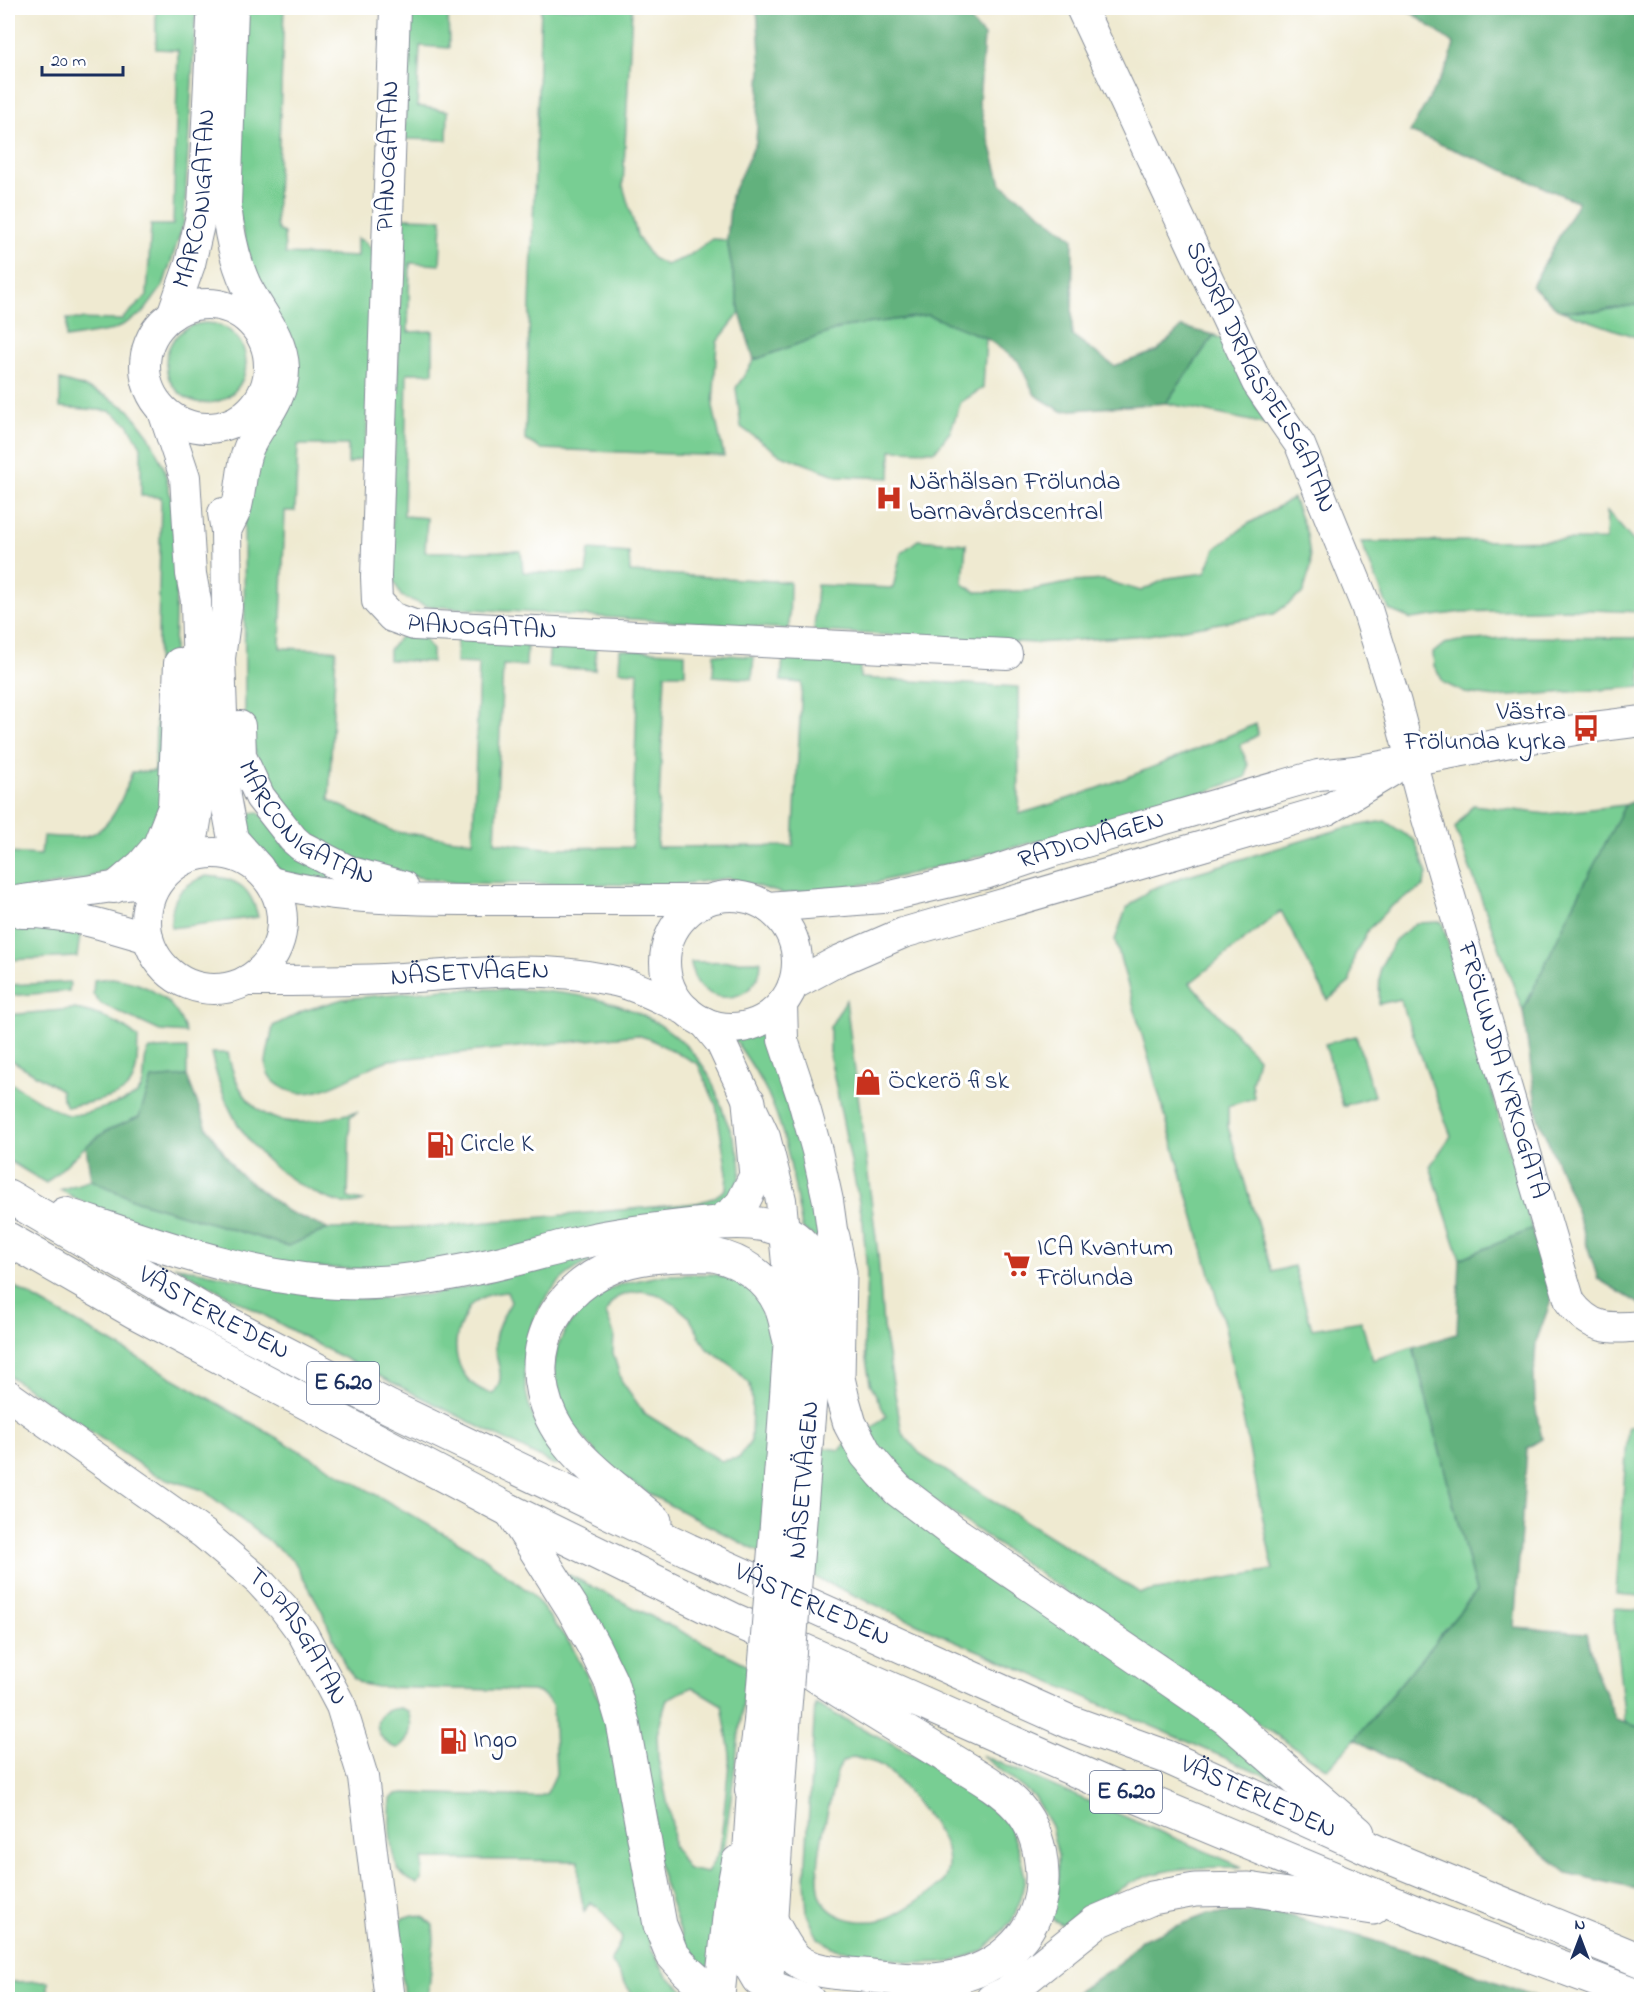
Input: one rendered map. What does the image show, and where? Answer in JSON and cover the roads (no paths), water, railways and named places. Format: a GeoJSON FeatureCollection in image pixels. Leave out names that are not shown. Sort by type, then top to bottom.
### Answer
{"type":"FeatureCollection","features":[{"type":"Feature","properties":{"kind":"highway"},"geometry":{"type":"LineString","coordinates":[[718,1223],[742,1204],[756,1176],[749,1102]]}},
{"type":"Feature","properties":{"kind":"highway"},"geometry":{"type":"LineString","coordinates":[[8,1195],[169,1249],[244,1269],[312,1281],[360,1283],[415,1280],[479,1268],[600,1238],[645,1230],[718,1223],[753,1223],[785,1231],[808,1251],[814,1266],[819,1309]]}},
{"type":"Feature","properties":{"kind":"highway","name":"VÄSTERLEDEN"},"geometry":{"type":"LineString","coordinates":[[8,1195],[206,1312],[358,1391],[688,1550],[1059,1718],[1167,1757],[1384,1856],[1641,1961]]}},
{"type":"Feature","properties":{"kind":"highway"},"geometry":{"type":"LineString","coordinates":[[833,1237],[840,1273],[838,1378],[850,1424],[866,1454],[883,1474],[898,1490],[952,1531],[1226,1718],[1384,1856]]}},
{"type":"Feature","properties":{"kind":"highway","name":"VÄSTERLEDEN"},"geometry":{"type":"LineString","coordinates":[[8,1239],[135,1312],[511,1511],[732,1619],[1109,1785],[1422,1915],[1641,1997]]}},
{"type":"Feature","properties":{"kind":"highway"},"geometry":{"type":"LineString","coordinates":[[688,1550],[579,1456],[562,1435],[550,1412],[541,1381],[540,1357],[546,1330],[562,1302],[585,1281],[598,1273],[637,1259],[708,1255],[725,1257],[746,1266],[771,1289],[781,1307],[789,1338]]}},
{"type":"Feature","properties":{"kind":"highway"},"geometry":{"type":"LineString","coordinates":[[511,1511],[573,1609],[611,1682],[623,1723],[660,1925],[672,1954],[719,2000]]}},
{"type":"Feature","properties":{"kind":"highway"},"geometry":{"type":"LineString","coordinates":[[732,1619],[828,1684],[978,1776],[1003,1794],[1019,1808],[1037,1837],[1041,1861],[1040,1902],[1033,1920],[1018,1943],[1000,1959],[971,1974],[946,1979],[897,1978],[844,1973],[806,1965],[796,1959],[772,1922]]}},
{"type":"Feature","properties":{"kind":"highway"},"geometry":{"type":"LineString","coordinates":[[754,1768],[745,1944],[748,1962],[768,1993],[808,2000]]}},
{"type":"Feature","properties":{"kind":"highway"},"geometry":{"type":"LineString","coordinates":[[992,2000],[1007,1993],[1096,1922],[1152,1898],[1195,1890],[1249,1889],[1422,1915]]}},
{"type":"Feature","properties":{"kind":"street","name":"MARCONIGATAN"},"geometry":{"type":"LineString","coordinates":[[172,315],[190,264],[202,207],[213,8]]}},
{"type":"Feature","properties":{"kind":"street","name":"MARCONIGATAN"},"geometry":{"type":"LineString","coordinates":[[226,531],[236,510],[241,477],[249,448],[276,401],[281,389],[284,368],[279,346],[237,264],[230,236],[226,205],[233,8]]}},
{"type":"Feature","properties":{"kind":"street","name":"PIANOGATAN"},"geometry":{"type":"LineString","coordinates":[[395,8],[376,578],[377,601],[392,617],[414,625],[1007,654]]}},
{"type":"Feature","properties":{"kind":"street","name":"SÖDRA DRAGSPELSGATAN"},"geometry":{"type":"LineString","coordinates":[[1081,8],[1257,383],[1300,445],[1365,606],[1396,703],[1411,760]]}},
{"type":"Feature","properties":{"kind":"street","name":"MARCONIGATAN"},"geometry":{"type":"LineString","coordinates":[[255,301],[261,334]]}},
{"type":"Feature","properties":{"kind":"street"},"geometry":{"type":"LineString","coordinates":[[204,304],[226,307],[246,318],[261,334],[269,356],[268,378],[260,399],[243,417],[220,427],[196,428],[178,421],[163,411],[155,401],[145,374],[145,359],[148,345],[155,333],[172,315],[204,304]]}},
{"type":"Feature","properties":{"kind":"street","name":"MARCONIGATAN"},"geometry":{"type":"LineString","coordinates":[[260,399],[234,440],[228,458],[221,505],[226,531],[227,607],[220,658],[225,797],[233,839],[265,875]]}},
{"type":"Feature","properties":{"kind":"street","name":"MARCONIGATAN"},"geometry":{"type":"LineString","coordinates":[[163,411],[185,477],[191,574],[196,601],[201,790],[194,833],[168,871]]}},
{"type":"Feature","properties":{"kind":"street","name":"MARCONIGATAN"},"geometry":{"type":"LineString","coordinates":[[114,888],[141,865],[158,845],[173,807],[182,602],[191,574]]}},
{"type":"Feature","properties":{"kind":"street","name":"MARCONIGATAN"},"geometry":{"type":"LineString","coordinates":[[227,607],[235,654],[241,756],[260,797],[302,846],[351,872],[455,900]]}},
{"type":"Feature","properties":{"kind":"street","name":"RADIOVÄGEN"},"geometry":{"type":"LineString","coordinates":[[768,907],[882,898],[985,874],[1051,852],[1318,775],[1355,771],[1586,728],[1641,721]]}},
{"type":"Feature","properties":{"kind":"street","name":"RADIOVÄGEN"},"geometry":{"type":"LineString","coordinates":[[788,994],[837,961],[903,933],[1327,810],[1411,760]]}},
{"type":"Feature","properties":{"kind":"street","name":"FRÖLUNDA KYRKOGATA"},"geometry":{"type":"LineString","coordinates":[[1411,760],[1570,1302],[1578,1314],[1594,1325],[1615,1329],[1641,1326]]}},
{"type":"Feature","properties":{"kind":"street"},"geometry":{"type":"LineString","coordinates":[[8,902],[114,888],[168,871],[196,854],[218,852],[240,857],[265,875],[306,891],[354,896],[455,900],[705,900],[721,896],[737,896],[754,899],[768,907],[780,917],[795,943],[797,971],[788,994],[770,1015],[754,1024],[738,1028],[720,1027],[695,1016],[674,996],[667,980],[664,963],[666,945],[672,931],[680,919],[705,900]]}},
{"type":"Feature","properties":{"kind":"street"},"geometry":{"type":"LineString","coordinates":[[168,871],[152,891],[147,906],[145,922],[148,939],[159,962],[179,980],[196,987],[214,990],[231,987],[260,972],[278,947],[282,932],[282,906],[265,875]]}},
{"type":"Feature","properties":{"kind":"street"},"geometry":{"type":"LineString","coordinates":[[8,913],[44,913],[92,921],[148,939]]}},
{"type":"Feature","properties":{"kind":"street","name":"NÄSETVÄGEN"},"geometry":{"type":"LineString","coordinates":[[246,981],[381,979],[506,971],[570,973],[613,980],[647,992],[695,1016],[721,1043],[749,1102],[765,1137],[780,1200],[789,1285],[789,1338],[795,1440]]}},
{"type":"Feature","properties":{"kind":"street","name":"NÄSETVÄGEN"},"geometry":{"type":"LineString","coordinates":[[768,1993],[772,1922],[772,1724],[795,1440],[819,1309],[828,1283],[833,1237],[817,1151],[783,1040],[788,994]]}},
{"type":"Feature","properties":{"kind":"street","name":"TOPASGATAN"},"geometry":{"type":"LineString","coordinates":[[8,1395],[204,1534],[258,1580],[283,1607],[303,1634],[340,1706],[363,1777],[390,2000]]}},
{"type":"Feature","properties":{"kind":"street","name":"NÄSETVÄGEN"},"geometry":{"type":"LineString","coordinates":[[719,2000],[729,1903],[754,1768],[772,1724]]}},
{"type":"Feature","properties":{"kind":"place","name":"Närhälsan Frölunda barnavårdscentral"},"geometry":{"type":"Point","coordinates":[889,498]}},
{"type":"Feature","properties":{"kind":"place","name":"Västra Frölunda kyrka"},"geometry":{"type":"Point","coordinates":[1586,728]}},
{"type":"Feature","properties":{"kind":"place","name":"Öckerö fisk"},"geometry":{"type":"Point","coordinates":[868,1082]}},
{"type":"Feature","properties":{"kind":"place","name":"Circle K"},"geometry":{"type":"Point","coordinates":[440,1145]}},
{"type":"Feature","properties":{"kind":"place","name":"ICA Kvantum Frölunda"},"geometry":{"type":"Point","coordinates":[1017,1264]}},
{"type":"Feature","properties":{"kind":"place","name":"Ingo"},"geometry":{"type":"Point","coordinates":[453,1741]}}]}
